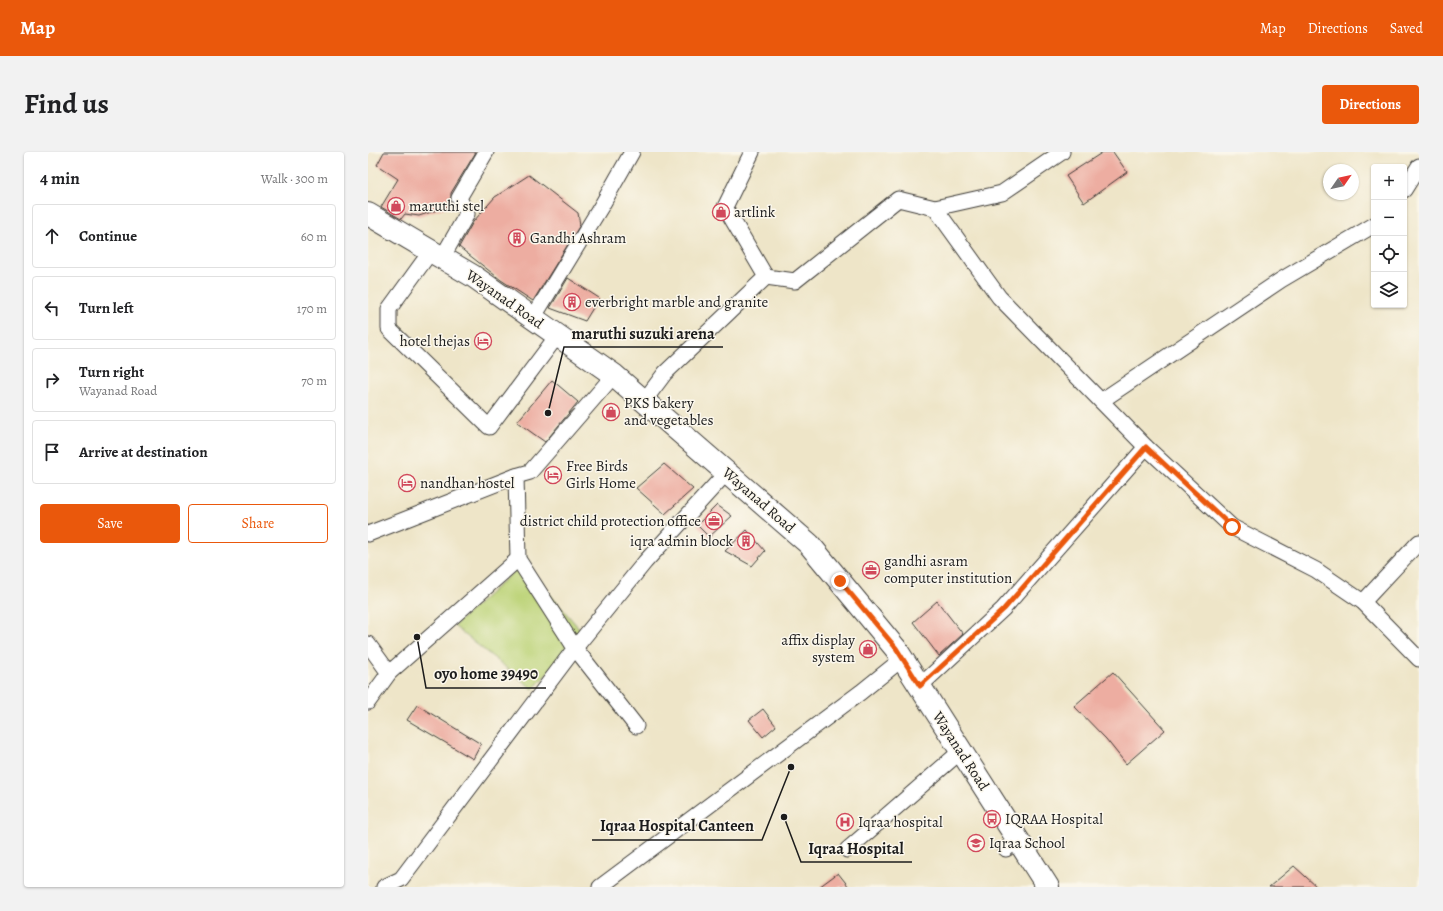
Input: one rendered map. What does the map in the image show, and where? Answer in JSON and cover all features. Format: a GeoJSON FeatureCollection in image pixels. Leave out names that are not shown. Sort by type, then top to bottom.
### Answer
{"type":"FeatureCollection","features":[{"type":"Feature","properties":{"kind":"main road","name":"Wayanad Road"},"geometry":{"type":"LineString","coordinates":[[368,214],[473,276],[614,375],[810,544],[896,648],[961,751],[1013,846],[1048,887]]}},
{"type":"Feature","properties":{"kind":"street"},"geometry":{"type":"LineString","coordinates":[[486,152],[460,198],[467,214],[437,254],[389,309],[389,329],[489,427],[558,336]]}},
{"type":"Feature","properties":{"kind":"street"},"geometry":{"type":"LineString","coordinates":[[532,318],[602,205],[632,152]]}},
{"type":"Feature","properties":{"kind":"street"},"geometry":{"type":"LineString","coordinates":[[752,152],[725,207],[766,277]]}},
{"type":"Feature","properties":{"kind":"street"},"geometry":{"type":"LineString","coordinates":[[644,401],[665,373],[766,277],[795,280],[898,199],[935,208],[1002,193],[1062,152]]}},
{"type":"Feature","properties":{"kind":"street"},"geometry":{"type":"LineString","coordinates":[[1407,185],[1419,166]]}},
{"type":"Feature","properties":{"kind":"street"},"geometry":{"type":"LineString","coordinates":[[935,208],[999,297],[1146,447],[1232,527],[1316,570],[1363,602],[1419,659]]}},
{"type":"Feature","properties":{"kind":"street"},"geometry":{"type":"LineString","coordinates":[[1101,401],[1281,280],[1371,227]]}},
{"type":"Feature","properties":{"kind":"street"},"geometry":{"type":"LineString","coordinates":[[368,534],[516,476],[530,472],[614,375]]}},
{"type":"Feature","properties":{"kind":"street"},"geometry":{"type":"LineString","coordinates":[[920,686],[1004,609],[1146,447]]}},
{"type":"Feature","properties":{"kind":"street"},"geometry":{"type":"LineString","coordinates":[[386,886],[401,879],[575,648],[645,562],[727,472]]}},
{"type":"Feature","properties":{"kind":"street"},"geometry":{"type":"LineString","coordinates":[[516,476],[518,559],[575,648],[636,726]]}},
{"type":"Feature","properties":{"kind":"street"},"geometry":{"type":"LineString","coordinates":[[1363,602],[1419,542]]}},
{"type":"Feature","properties":{"kind":"street"},"geometry":{"type":"LineString","coordinates":[[368,702],[389,673],[518,559]]}},
{"type":"Feature","properties":{"kind":"street"},"geometry":{"type":"LineString","coordinates":[[368,644],[389,673]]}},
{"type":"Feature","properties":{"kind":"street"},"geometry":{"type":"LineString","coordinates":[[600,887],[861,692],[902,659]]}},
{"type":"Feature","properties":{"kind":"street"},"geometry":{"type":"LineString","coordinates":[[847,850],[961,751]]}},
{"type":"Feature","properties":{"kind":"green space"},"geometry":{"type":"Polygon","coordinates":[[[523,563],[584,634],[533,689],[454,626],[523,563]]]}},
{"type":"Feature","properties":{"kind":"building"},"geometry":{"type":"Polygon","coordinates":[[[384,152],[476,152],[451,193],[451,203],[449,206],[419,216],[405,214],[401,219],[381,207],[398,179],[377,165],[384,152]]]}},
{"type":"Feature","properties":{"kind":"building"},"geometry":{"type":"Polygon","coordinates":[[[1103,152],[1113,152],[1127,172],[1084,203],[1066,176],[1103,152]]]}},
{"type":"Feature","properties":{"kind":"building","name":"Gandhi Ashram"},"geometry":{"type":"Polygon","coordinates":[[[529,175],[578,213],[580,225],[533,301],[501,280],[459,247],[473,222],[495,197],[529,175]]]}},
{"type":"Feature","properties":{"kind":"building","name":"everbright marble and granite"},"geometry":{"type":"Polygon","coordinates":[[[568,278],[599,298],[585,321],[550,308],[568,278]]]}},
{"type":"Feature","properties":{"kind":"building"},"geometry":{"type":"Polygon","coordinates":[[[552,380],[578,402],[545,442],[517,422],[552,380]]]}},
{"type":"Feature","properties":{"kind":"building"},"geometry":{"type":"Polygon","coordinates":[[[664,464],[693,489],[665,514],[636,488],[664,464]]]}},
{"type":"Feature","properties":{"kind":"building","name":"district child protection office"},"geometry":{"type":"Polygon","coordinates":[[[717,505],[732,516],[709,537],[697,525],[717,505]]]}},
{"type":"Feature","properties":{"kind":"building","name":"iqra admin block"},"geometry":{"type":"Polygon","coordinates":[[[747,530],[765,551],[752,566],[725,551],[747,530]]]}},
{"type":"Feature","properties":{"kind":"building"},"geometry":{"type":"Polygon","coordinates":[[[937,601],[963,634],[939,656],[913,622],[937,601]]]}},
{"type":"Feature","properties":{"kind":"building"},"geometry":{"type":"Polygon","coordinates":[[[1113,672],[1165,730],[1126,764],[1106,739],[1074,706],[1113,672]]]}},
{"type":"Feature","properties":{"kind":"building"},"geometry":{"type":"Polygon","coordinates":[[[417,705],[481,744],[473,759],[407,720],[417,705]]]}},
{"type":"Feature","properties":{"kind":"building"},"geometry":{"type":"Polygon","coordinates":[[[763,709],[776,726],[763,737],[749,720],[763,709]]]}},
{"type":"Feature","properties":{"kind":"building"},"geometry":{"type":"Polygon","coordinates":[[[1294,866],[1317,887],[1269,887],[1294,866]]]}},
{"type":"Feature","properties":{"kind":"building"},"geometry":{"type":"Polygon","coordinates":[[[838,873],[849,887],[819,887],[838,873]]]}},
{"type":"Feature","properties":{"kind":"place","name":"maruthi stel"},"geometry":{"type":"Point","coordinates":[396,206]}},
{"type":"Feature","properties":{"kind":"place","name":"artlink"},"geometry":{"type":"Point","coordinates":[721,212]}},
{"type":"Feature","properties":{"kind":"place","name":"Gandhi Ashram"},"geometry":{"type":"Point","coordinates":[517,238]}},
{"type":"Feature","properties":{"kind":"place","name":"everbright marble and granite"},"geometry":{"type":"Point","coordinates":[572,302]}},
{"type":"Feature","properties":{"kind":"place","name":"hotel thejas"},"geometry":{"type":"Point","coordinates":[483,341]}},
{"type":"Feature","properties":{"kind":"place","name":"PKS bakery and vegetables"},"geometry":{"type":"Point","coordinates":[611,412]}},
{"type":"Feature","properties":{"kind":"place","name":"maruthi suzuki arena"},"geometry":{"type":"Point","coordinates":[548,413]}},
{"type":"Feature","properties":{"kind":"place","name":"Free Birds Girls Home"},"geometry":{"type":"Point","coordinates":[553,475]}},
{"type":"Feature","properties":{"kind":"place","name":"nandhan hostel"},"geometry":{"type":"Point","coordinates":[407,483]}},
{"type":"Feature","properties":{"kind":"place","name":"district child protection office"},"geometry":{"type":"Point","coordinates":[714,521]}},
{"type":"Feature","properties":{"kind":"place","name":"iqra admin block"},"geometry":{"type":"Point","coordinates":[746,541]}},
{"type":"Feature","properties":{"kind":"place","name":"gandhi asram computer institution"},"geometry":{"type":"Point","coordinates":[871,570]}},
{"type":"Feature","properties":{"kind":"place","name":"oyo home 39490"},"geometry":{"type":"Point","coordinates":[417,637]}},
{"type":"Feature","properties":{"kind":"place","name":"affix display system"},"geometry":{"type":"Point","coordinates":[868,649]}},
{"type":"Feature","properties":{"kind":"place","name":"Iqraa Hospital Canteen"},"geometry":{"type":"Point","coordinates":[791,767]}},
{"type":"Feature","properties":{"kind":"place","name":"Iqraa Hospital"},"geometry":{"type":"Point","coordinates":[784,817]}},
{"type":"Feature","properties":{"kind":"place","name":"IQRAA Hospital"},"geometry":{"type":"Point","coordinates":[992,819]}},
{"type":"Feature","properties":{"kind":"place","name":"Iqraa hospital"},"geometry":{"type":"Point","coordinates":[845,822]}},
{"type":"Feature","properties":{"kind":"place","name":"Iqraa School"},"geometry":{"type":"Point","coordinates":[976,843]}},
{"type":"Feature","properties":{"kind":"route"},"geometry":{"type":"LineString","coordinates":[[840,581],[896,648],[920,686],[1004,609],[1146,447],[1232,527]]}}]}
